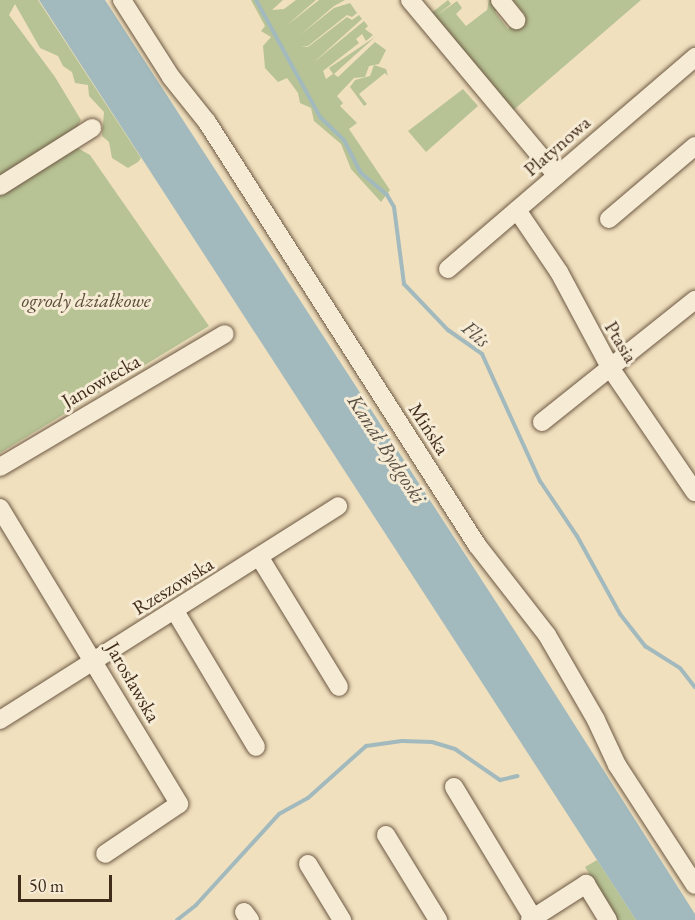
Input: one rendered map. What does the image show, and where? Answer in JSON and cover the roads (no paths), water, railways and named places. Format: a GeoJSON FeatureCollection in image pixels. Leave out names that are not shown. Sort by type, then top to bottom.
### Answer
{"type":"FeatureCollection","features":[{"type":"Feature","properties":{"kind":"street","name":"Mińska"},"geometry":{"type":"LineString","coordinates":[[122,0],[171,77],[207,122],[477,545],[546,636],[596,720],[617,765],[695,885]]}},
{"type":"Feature","properties":{"kind":"street"},"geometry":{"type":"LineString","coordinates":[[410,0],[556,176]]}},
{"type":"Feature","properties":{"kind":"street"},"geometry":{"type":"LineString","coordinates":[[500,0],[516,20]]}},
{"type":"Feature","properties":{"kind":"street","name":"Platynowa"},"geometry":{"type":"LineString","coordinates":[[448,269],[695,57]]}},
{"type":"Feature","properties":{"kind":"street"},"geometry":{"type":"LineString","coordinates":[[0,186],[92,128]]}},
{"type":"Feature","properties":{"kind":"street"},"geometry":{"type":"LineString","coordinates":[[609,219],[695,146]]}},
{"type":"Feature","properties":{"kind":"street","name":"Ptasia"},"geometry":{"type":"LineString","coordinates":[[517,210],[559,272],[611,369],[695,492]]}},
{"type":"Feature","properties":{"kind":"street"},"geometry":{"type":"LineString","coordinates":[[542,422],[695,300]]}},
{"type":"Feature","properties":{"kind":"street","name":"Janowiecka"},"geometry":{"type":"LineString","coordinates":[[0,466],[225,334]]}},
{"type":"Feature","properties":{"kind":"street","name":"Rzeszowska"},"geometry":{"type":"LineString","coordinates":[[0,720],[96,662],[338,506]]}},
{"type":"Feature","properties":{"kind":"street","name":"Jarosławska"},"geometry":{"type":"LineString","coordinates":[[0,508],[96,662],[179,804],[105,854]]}},
{"type":"Feature","properties":{"kind":"street"},"geometry":{"type":"LineString","coordinates":[[260,558],[339,687]]}},
{"type":"Feature","properties":{"kind":"street"},"geometry":{"type":"LineString","coordinates":[[175,611],[256,747]]}},
{"type":"Feature","properties":{"kind":"street"},"geometry":{"type":"LineString","coordinates":[[454,787],[532,919],[586,884],[608,920]]}},
{"type":"Feature","properties":{"kind":"street"},"geometry":{"type":"LineString","coordinates":[[386,835],[438,920]]}},
{"type":"Feature","properties":{"kind":"street"},"geometry":{"type":"LineString","coordinates":[[308,864],[342,920]]}},
{"type":"Feature","properties":{"kind":"water","name":"Kanał Bydgoski"},"geometry":{"type":"Polygon","coordinates":[[[39,0],[105,0],[522,642],[695,914],[695,920],[636,920],[39,0]]]}},
{"type":"Feature","properties":{"kind":"waterway","name":"Flis"},"geometry":{"type":"LineString","coordinates":[[256,0],[320,117],[344,140],[361,173],[387,195],[394,207],[404,284],[448,330],[482,354],[540,481],[577,536],[620,614],[645,646],[680,668],[695,687]]}},
{"type":"Feature","properties":{"kind":"waterway"},"geometry":{"type":"LineString","coordinates":[[177,920],[196,905],[279,814],[308,798],[366,746],[402,741],[432,742],[455,749],[500,780],[518,776]]}},
{"type":"Feature","properties":{"kind":"park label","name":"ogrody działkowe"},"geometry":{"type":"Point","coordinates":[86,300]}}]}
